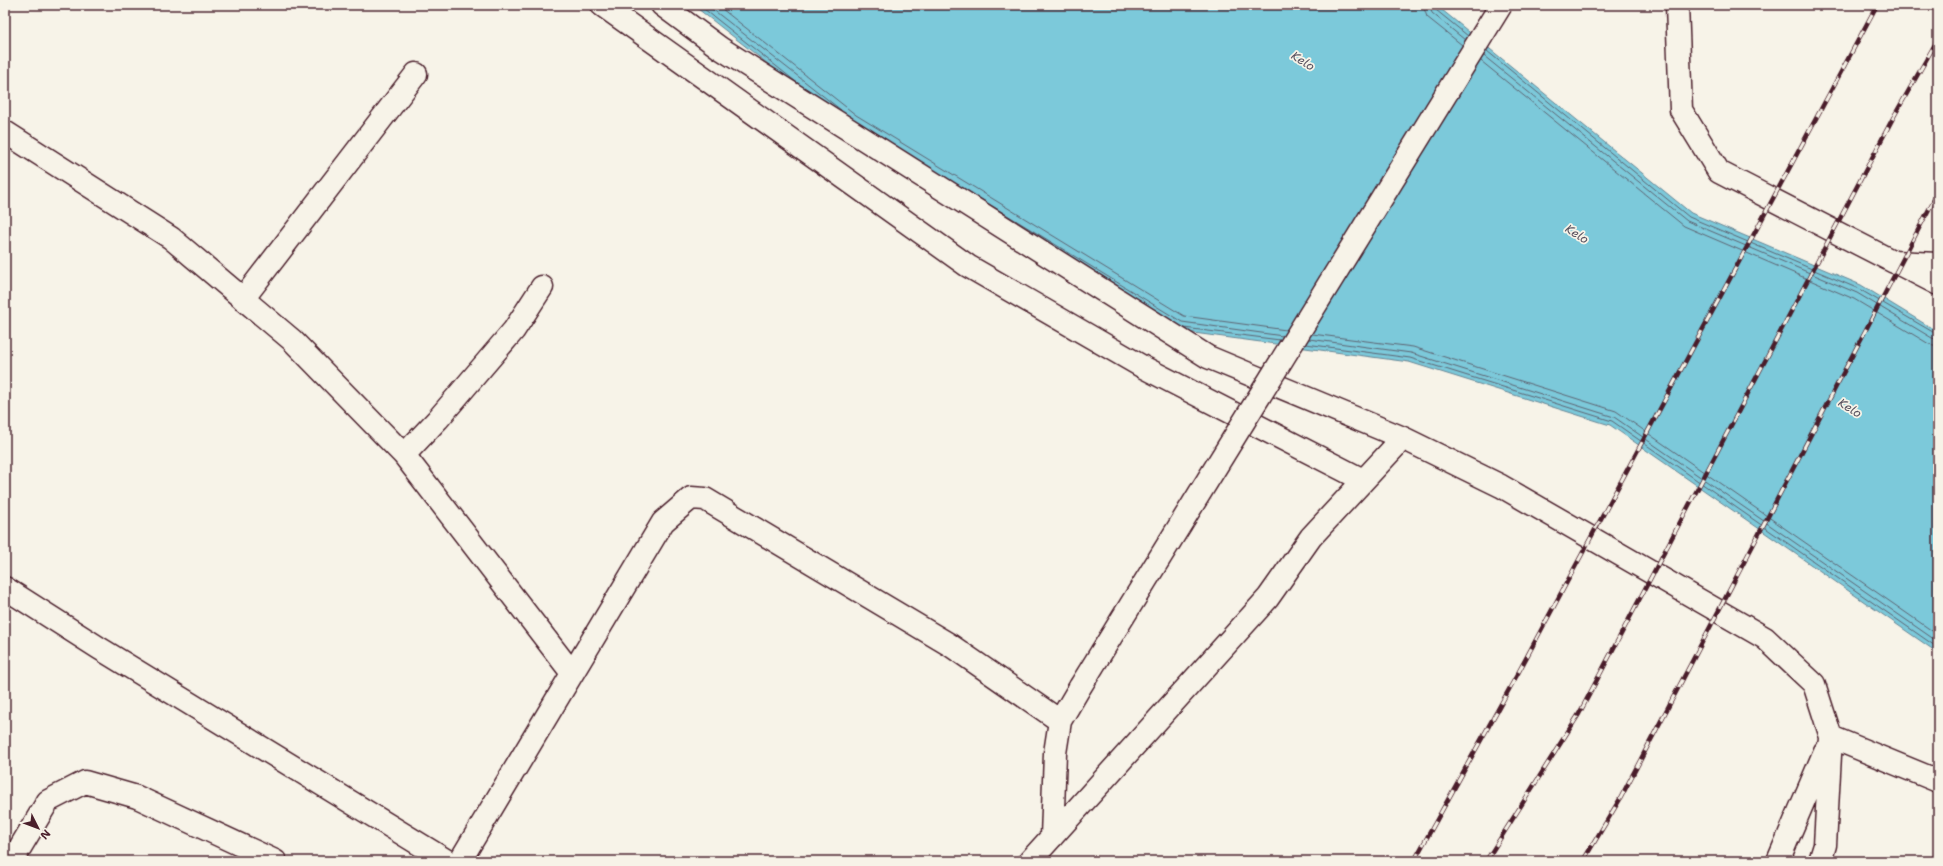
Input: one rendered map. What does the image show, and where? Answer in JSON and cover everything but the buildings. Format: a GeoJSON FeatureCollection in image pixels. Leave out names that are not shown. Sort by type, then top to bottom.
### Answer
{"type":"FeatureCollection","features":[{"type":"Feature","properties":{"kind":"street"},"geometry":{"type":"LineString","coordinates":[[602,5],[968,266],[1143,366],[1363,480]]}},
{"type":"Feature","properties":{"kind":"street"},"geometry":{"type":"LineString","coordinates":[[662,5],[720,48],[1208,357],[1403,438],[1501,486],[1765,638],[1814,684],[1831,736],[1825,845],[1820,861]]}},
{"type":"Feature","properties":{"kind":"street"},"geometry":{"type":"LineString","coordinates":[[1052,836],[1055,752],[1060,721],[1080,686],[1502,5]]}},
{"type":"Feature","properties":{"kind":"street"},"geometry":{"type":"LineString","coordinates":[[1677,5],[1681,110],[1719,172],[1938,284]]}},
{"type":"Feature","properties":{"kind":"street"},"geometry":{"type":"LineString","coordinates":[[243,299],[416,74]]}},
{"type":"Feature","properties":{"kind":"street"},"geometry":{"type":"LineString","coordinates":[[5,132],[171,238],[292,340],[404,455],[572,673]]}},
{"type":"Feature","properties":{"kind":"street"},"geometry":{"type":"LineString","coordinates":[[1894,262],[1938,264]]}},
{"type":"Feature","properties":{"kind":"street"},"geometry":{"type":"LineString","coordinates":[[404,455],[514,330],[542,287]]}},
{"type":"Feature","properties":{"kind":"street"},"geometry":{"type":"LineString","coordinates":[[1030,861],[1268,598],[1311,537],[1403,438]]}},
{"type":"Feature","properties":{"kind":"street"},"geometry":{"type":"LineString","coordinates":[[460,861],[663,522],[691,498],[705,499],[950,645],[1060,721]]}},
{"type":"Feature","properties":{"kind":"street"},"geometry":{"type":"LineString","coordinates":[[5,588],[99,648],[447,861]]}},
{"type":"Feature","properties":{"kind":"street"},"geometry":{"type":"LineString","coordinates":[[1831,736],[1938,781]]}},
{"type":"Feature","properties":{"kind":"street"},"geometry":{"type":"LineString","coordinates":[[1778,861],[1831,736]]}},
{"type":"Feature","properties":{"kind":"street"},"geometry":{"type":"LineString","coordinates":[[12,861],[48,801],[85,782],[137,797],[275,861]]}},
{"type":"Feature","properties":{"kind":"water","name":"Kelo"},"geometry":{"type":"Polygon","coordinates":[[[693,5],[1436,5],[1691,213],[1861,285],[1938,332],[1938,653],[1610,425],[1409,362],[1179,331],[848,127],[693,5]]]}},
{"type":"Feature","properties":{"kind":"railway"},"geometry":{"type":"LineString","coordinates":[[1414,861],[1517,675],[1877,5]]}},
{"type":"Feature","properties":{"kind":"railway"},"geometry":{"type":"LineString","coordinates":[[1486,861],[1579,714],[1893,118],[1938,39]]}},
{"type":"Feature","properties":{"kind":"railway"},"geometry":{"type":"LineString","coordinates":[[1583,861],[1620,799],[1938,192]]}}]}
